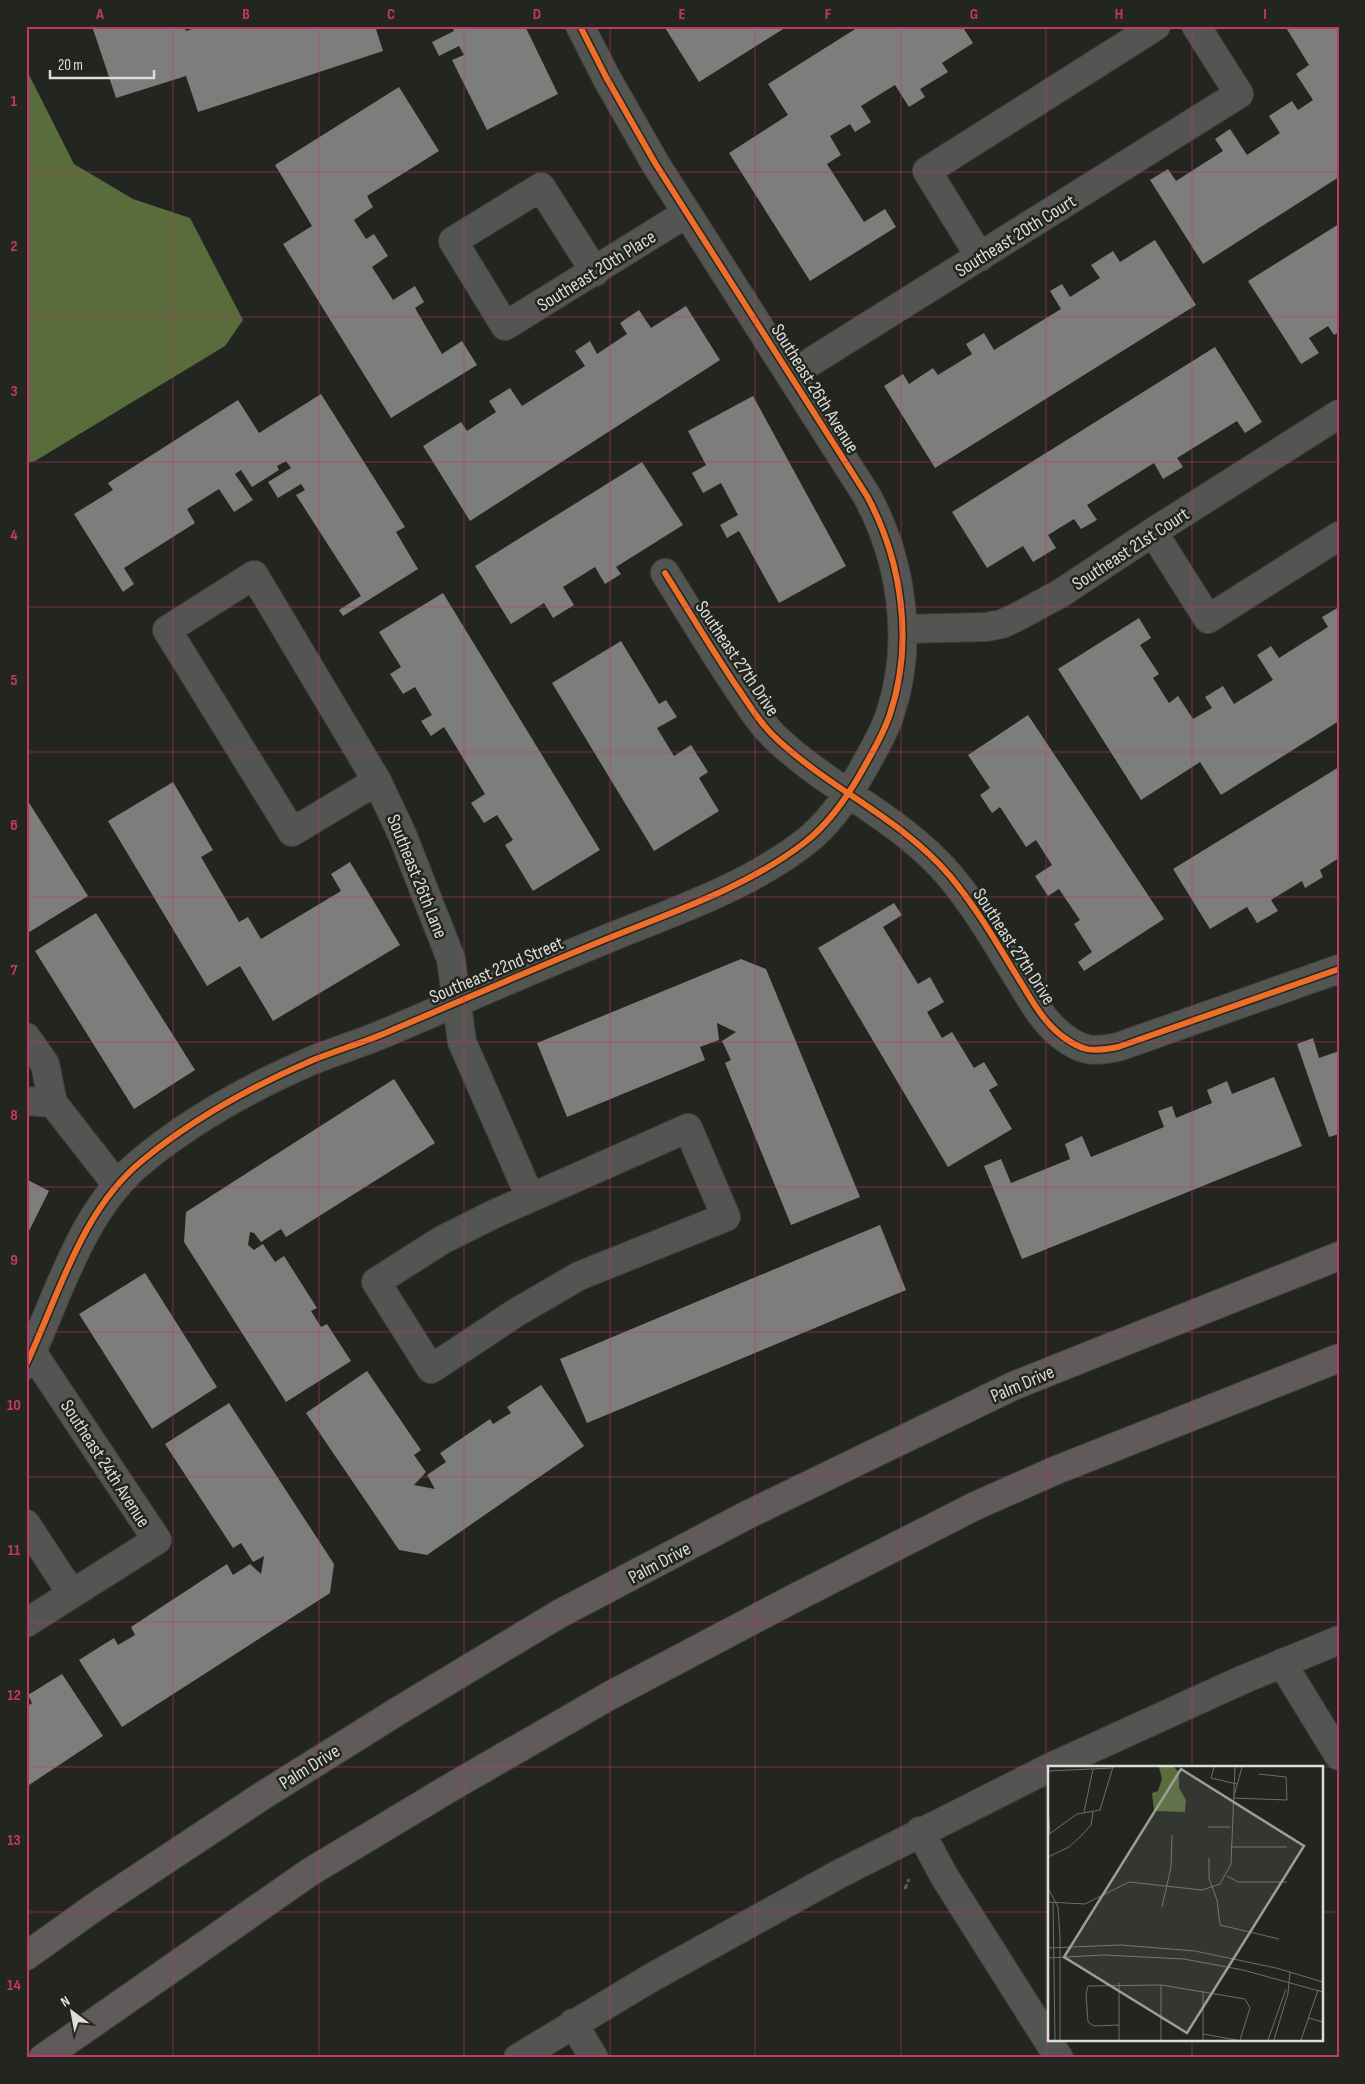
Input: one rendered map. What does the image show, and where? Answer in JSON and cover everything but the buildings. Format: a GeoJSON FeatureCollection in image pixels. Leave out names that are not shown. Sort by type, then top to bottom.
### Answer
{"type":"FeatureCollection","features":[{"type":"Feature","properties":{"kind":"main road","name":"Palm Drive"},"geometry":{"type":"LineString","coordinates":[[26,1956],[99,1904],[262,1796],[559,1614],[748,1515],[1013,1386],[1339,1256]]}},
{"type":"Feature","properties":{"kind":"main road"},"geometry":{"type":"LineString","coordinates":[[43,2058],[310,1872],[448,1789],[609,1696],[975,1506],[1054,1471],[1339,1358]]}},
{"type":"Feature","properties":{"kind":"street","name":"Southeast 26th Avenue"},"geometry":{"type":"LineString","coordinates":[[580,26],[638,132],[687,213],[867,496],[881,525],[896,575],[903,629],[900,674],[890,715],[882,736],[850,793]]}},
{"type":"Feature","properties":{"kind":"street"},"geometry":{"type":"LineString","coordinates":[[980,257],[927,171],[1156,26]]}},
{"type":"Feature","properties":{"kind":"street","name":"Southeast 20th Court"},"geometry":{"type":"LineString","coordinates":[[790,375],[1239,94],[1196,26]]}},
{"type":"Feature","properties":{"kind":"street","name":"Southeast 20th Place"},"geometry":{"type":"LineString","coordinates":[[595,272],[541,187],[453,241],[505,326],[595,272],[687,213]]}},
{"type":"Feature","properties":{"kind":"street","name":"Southeast 21st Court"},"geometry":{"type":"LineString","coordinates":[[903,629],[970,628],[1002,624],[1061,593],[1339,414]]}},
{"type":"Feature","properties":{"kind":"street"},"geometry":{"type":"LineString","coordinates":[[1153,532],[1208,619],[1339,536]]}},
{"type":"Feature","properties":{"kind":"street","name":"Southeast 27th Drive"},"geometry":{"type":"LineString","coordinates":[[665,573],[726,670],[771,733],[801,759],[920,846],[941,866],[986,925],[1044,1018],[1061,1036],[1087,1051],[1099,1051],[1118,1047],[1339,969]]}},
{"type":"Feature","properties":{"kind":"street","name":"Southeast 26th Lane"},"geometry":{"type":"LineString","coordinates":[[378,781],[292,832],[167,630],[254,575],[378,781],[418,870],[451,959],[462,1042],[530,1197]]}},
{"type":"Feature","properties":{"kind":"street","name":"Southeast 22nd Street"},"geometry":{"type":"LineString","coordinates":[[29,1358],[62,1281],[85,1235],[117,1185],[142,1160],[203,1118],[251,1090],[316,1059],[386,1033],[515,976],[691,905],[757,874],[811,837],[850,793]]}},
{"type":"Feature","properties":{"kind":"street"},"geometry":{"type":"LineString","coordinates":[[26,1037],[45,1064],[53,1103],[117,1185]]}},
{"type":"Feature","properties":{"kind":"street"},"geometry":{"type":"LineString","coordinates":[[26,1101],[53,1103]]}},
{"type":"Feature","properties":{"kind":"street"},"geometry":{"type":"LineString","coordinates":[[688,1128],[726,1217],[579,1276],[517,1312],[431,1369],[376,1282],[442,1240],[530,1197],[688,1128]]}},
{"type":"Feature","properties":{"kind":"street","name":"Southeast 24th Avenue"},"geometry":{"type":"LineString","coordinates":[[26,1623],[157,1540],[29,1358]]}},
{"type":"Feature","properties":{"kind":"street"},"geometry":{"type":"LineString","coordinates":[[26,1524],[72,1594]]}},
{"type":"Feature","properties":{"kind":"street"},"geometry":{"type":"LineString","coordinates":[[1053,1766],[1156,1718],[1339,1640]]}},
{"type":"Feature","properties":{"kind":"street"},"geometry":{"type":"LineString","coordinates":[[1282,1663],[1339,1756]]}},
{"type":"Feature","properties":{"kind":"street"},"geometry":{"type":"LineString","coordinates":[[518,2058],[573,2023],[805,1893],[920,1831],[1048,1768]]}},
{"type":"Feature","properties":{"kind":"street"},"geometry":{"type":"LineString","coordinates":[[920,1831],[944,1876],[1048,2041]]}},
{"type":"Feature","properties":{"kind":"street"},"geometry":{"type":"LineString","coordinates":[[573,2023],[594,2058]]}},
{"type":"Feature","properties":{"kind":"street"},"geometry":{"type":"LineString","coordinates":[[1049,2042],[1059,2058]]}},
{"type":"Feature","properties":{"kind":"path"},"geometry":{"type":"LineString","coordinates":[[905,1889],[910,1876]]}},
{"type":"Feature","properties":{"kind":"shaded area"},"geometry":{"type":"Polygon","coordinates":[[[26,69],[74,164],[133,199],[190,218],[243,320],[225,346],[35,461],[26,463],[26,69]]]}},
{"type":"Feature","properties":{"kind":"cycle path"},"geometry":{"type":"LineString","coordinates":[[26,1365],[87,1228],[103,1203],[122,1180],[162,1145],[225,1104],[291,1070],[381,1035],[609,938],[685,908],[759,873],[804,843],[830,818],[857,779],[885,728],[897,687],[902,631],[901,603],[896,575],[879,521],[867,496],[655,163],[606,77],[580,26]]}},
{"type":"Feature","properties":{"kind":"cycle path"},"geometry":{"type":"LineString","coordinates":[[665,573],[728,673],[767,729],[800,759],[911,838],[931,856],[950,876],[976,911],[1042,1015],[1055,1030],[1069,1041],[1082,1048],[1095,1050],[1118,1047],[1339,969]]}}]}
